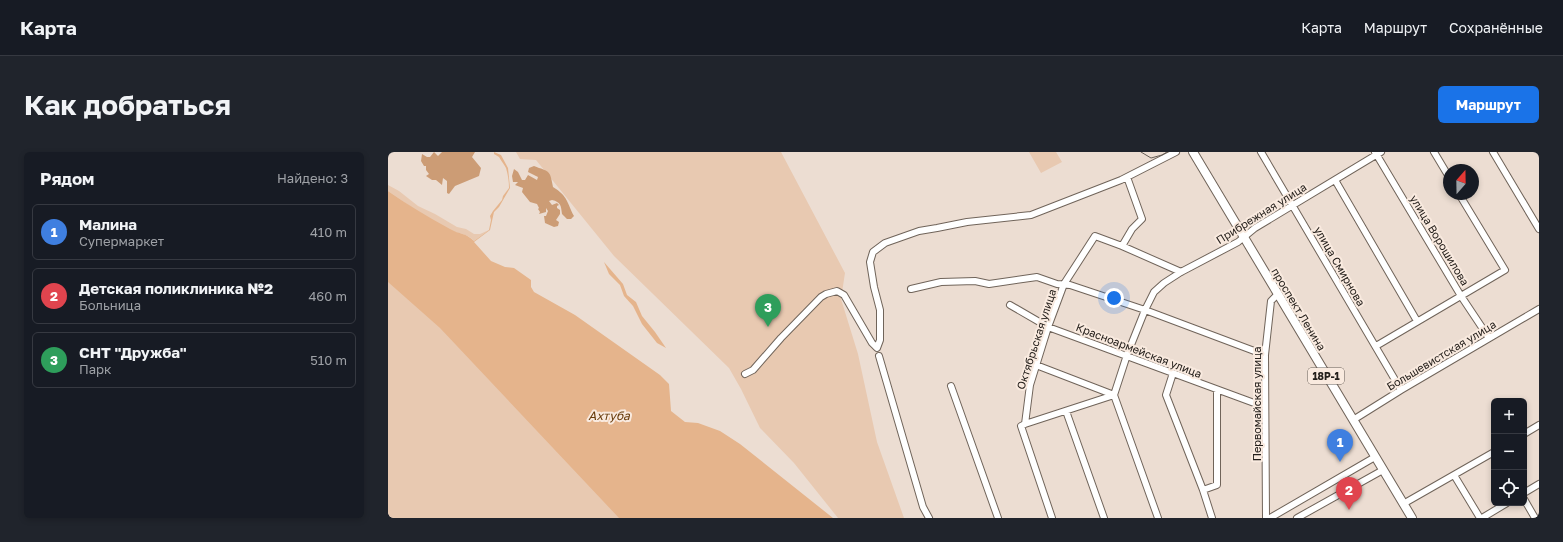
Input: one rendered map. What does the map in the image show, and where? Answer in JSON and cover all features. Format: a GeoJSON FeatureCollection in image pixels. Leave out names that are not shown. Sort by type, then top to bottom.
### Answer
{"type":"FeatureCollection","features":[{"type":"Feature","properties":{"kind":"main road","name":"проспект Ленина"},"geometry":{"type":"LineString","coordinates":[[1193,152],[1412,518]]}},
{"type":"Feature","properties":{"kind":"street"},"geometry":{"type":"LineString","coordinates":[[745,374],[753,370],[821,297],[837,291],[844,295],[872,343],[878,348],[880,340],[880,310],[870,262],[873,252],[885,242],[919,231],[959,223],[1031,215],[1124,178],[1176,152]]}},
{"type":"Feature","properties":{"kind":"street","name":"улица Смирнова"},"geometry":{"type":"LineString","coordinates":[[1261,152],[1293,204],[1401,390]]}},
{"type":"Feature","properties":{"kind":"street"},"geometry":{"type":"LineString","coordinates":[[1434,152],[1443,167]]}},
{"type":"Feature","properties":{"kind":"street"},"geometry":{"type":"LineString","coordinates":[[1493,152],[1539,229]]}},
{"type":"Feature","properties":{"kind":"street","name":"Прибрежная улица"},"geometry":{"type":"LineString","coordinates":[[1114,395],[1127,355],[1154,292],[1180,272],[1238,242],[1255,228],[1378,153]]}},
{"type":"Feature","properties":{"kind":"street","name":"улица Ворошилова"},"geometry":{"type":"LineString","coordinates":[[1378,153],[1461,296],[1489,338]]}},
{"type":"Feature","properties":{"kind":"street"},"geometry":{"type":"LineString","coordinates":[[1122,246],[1132,229],[1142,219],[1124,178]]}},
{"type":"Feature","properties":{"kind":"street"},"geometry":{"type":"LineString","coordinates":[[1335,180],[1417,321]]}},
{"type":"Feature","properties":{"kind":"street"},"geometry":{"type":"LineString","coordinates":[[1376,346],[1505,270],[1463,200]]}},
{"type":"Feature","properties":{"kind":"street","name":"Октябрьская улица"},"geometry":{"type":"LineString","coordinates":[[1052,518],[1021,426],[1025,424],[1027,398],[1036,365],[1048,326],[1064,284],[1095,236],[1122,246],[1180,272]]}},
{"type":"Feature","properties":{"kind":"street"},"geometry":{"type":"LineString","coordinates":[[911,289],[941,282],[975,281],[988,284],[1037,277],[1145,310],[1265,355]]}},
{"type":"Feature","properties":{"kind":"street","name":"Первомайская улица"},"geometry":{"type":"LineString","coordinates":[[1266,518],[1265,355],[1271,301],[1278,294]]}},
{"type":"Feature","properties":{"kind":"street","name":"Красноармейская улица"},"geometry":{"type":"LineString","coordinates":[[1010,305],[1048,326],[1265,407]]}},
{"type":"Feature","properties":{"kind":"street","name":"Большевистская улица"},"geometry":{"type":"LineString","coordinates":[[1353,420],[1539,309]]}},
{"type":"Feature","properties":{"kind":"street"},"geometry":{"type":"LineString","coordinates":[[879,356],[923,507],[929,518]]}},
{"type":"Feature","properties":{"kind":"street"},"geometry":{"type":"LineString","coordinates":[[1036,365],[1114,395],[1158,518]]}},
{"type":"Feature","properties":{"kind":"street"},"geometry":{"type":"LineString","coordinates":[[1173,373],[1166,395],[1203,490],[1212,518]]}},
{"type":"Feature","properties":{"kind":"street"},"geometry":{"type":"LineString","coordinates":[[951,386],[998,518]]}},
{"type":"Feature","properties":{"kind":"street"},"geometry":{"type":"LineString","coordinates":[[1203,490],[1217,485],[1217,390]]}},
{"type":"Feature","properties":{"kind":"street"},"geometry":{"type":"LineString","coordinates":[[1025,424],[1114,395]]}},
{"type":"Feature","properties":{"kind":"street"},"geometry":{"type":"LineString","coordinates":[[1066,411],[1104,518]]}},
{"type":"Feature","properties":{"kind":"street"},"geometry":{"type":"LineString","coordinates":[[1527,432],[1539,426]]}},
{"type":"Feature","properties":{"kind":"street"},"geometry":{"type":"LineString","coordinates":[[1403,504],[1491,454]]}},
{"type":"Feature","properties":{"kind":"street"},"geometry":{"type":"LineString","coordinates":[[1270,518],[1375,457]]}},
{"type":"Feature","properties":{"kind":"street"},"geometry":{"type":"LineString","coordinates":[[1297,518],[1383,470]]}},
{"type":"Feature","properties":{"kind":"street"},"geometry":{"type":"LineString","coordinates":[[1454,475],[1481,518],[1502,506]]}},
{"type":"Feature","properties":{"kind":"street"},"geometry":{"type":"LineString","coordinates":[[1527,491],[1539,484]]}},
{"type":"Feature","properties":{"kind":"street"},"geometry":{"type":"LineString","coordinates":[[1527,504],[1535,518]]}},
{"type":"Feature","properties":{"kind":"shaded area"},"geometry":{"type":"Polygon","coordinates":[[[434,152],[438,156],[442,152],[475,152],[472,157],[481,168],[479,176],[455,186],[449,194],[447,193],[447,181],[443,178],[442,185],[436,180],[432,180],[426,176],[429,174],[426,170],[426,166],[424,166],[421,161],[422,154],[430,157],[434,152]]]}},
{"type":"Feature","properties":{"kind":"shaded area"},"geometry":{"type":"Polygon","coordinates":[[[516,152],[781,152],[845,273],[841,299],[858,354],[877,442],[904,518],[838,518],[794,463],[760,428],[729,368],[614,256],[536,160],[520,159],[516,152]]]}},
{"type":"Feature","properties":{"kind":"shaded area"},"geometry":{"type":"Polygon","coordinates":[[[1029,152],[1056,152],[1062,162],[1041,173],[1029,152]]]}},
{"type":"Feature","properties":{"kind":"shaded area"},"geometry":{"type":"Polygon","coordinates":[[[534,166],[550,174],[553,187],[562,194],[568,203],[574,216],[571,219],[567,219],[562,214],[560,205],[557,202],[552,200],[549,201],[552,205],[557,203],[559,205],[557,208],[560,210],[560,214],[556,220],[559,222],[558,226],[554,227],[545,223],[544,216],[546,216],[548,211],[546,208],[546,212],[539,214],[540,212],[537,204],[530,202],[522,192],[523,188],[515,185],[518,182],[513,182],[512,176],[514,169],[518,172],[522,180],[525,180],[528,175],[537,180],[538,177],[528,172],[529,168],[534,166]]]}},
{"type":"Feature","properties":{"kind":"shaded area"},"geometry":{"type":"Polygon","coordinates":[[[388,185],[399,191],[418,206],[457,227],[466,229],[474,234],[480,234],[489,230],[474,241],[467,235],[452,231],[419,212],[388,191],[388,185]]]}},
{"type":"Feature","properties":{"kind":"shaded area"},"geometry":{"type":"Polygon","coordinates":[[[388,265],[628,518],[388,518],[388,265]]]}},
{"type":"Feature","properties":{"kind":"water","name":"Ахтуба"},"geometry":{"type":"Polygon","coordinates":[[[494,152],[501,155],[508,168],[510,188],[499,207],[494,212],[490,230],[474,242],[491,261],[505,267],[514,268],[531,280],[531,287],[534,292],[575,315],[660,375],[669,384],[671,411],[685,422],[698,423],[720,431],[740,444],[833,518],[619,518],[440,328],[388,282],[388,191],[434,220],[454,231],[468,236],[474,241],[489,230],[491,220],[490,216],[509,188],[506,168],[494,152]]]}},
{"type":"Feature","properties":{"kind":"water"},"geometry":{"type":"Polygon","coordinates":[[[604,262],[623,284],[627,295],[636,302],[642,316],[666,348],[657,343],[642,324],[633,306],[624,296],[620,285],[609,274],[604,262]]]}},
{"type":"Feature","properties":{"kind":"tram line"},"geometry":{"type":"LineString","coordinates":[[1141,152],[1151,158],[1167,152]]}},
{"type":"Feature","properties":{"kind":"place","name":"СНТ \"Дружба\""},"geometry":{"type":"Point","coordinates":[768,327]}},
{"type":"Feature","properties":{"kind":"place","name":"Малина"},"geometry":{"type":"Point","coordinates":[1340,462]}},
{"type":"Feature","properties":{"kind":"place","name":"Детская поликлиника №2"},"geometry":{"type":"Point","coordinates":[1349,510]}}]}
